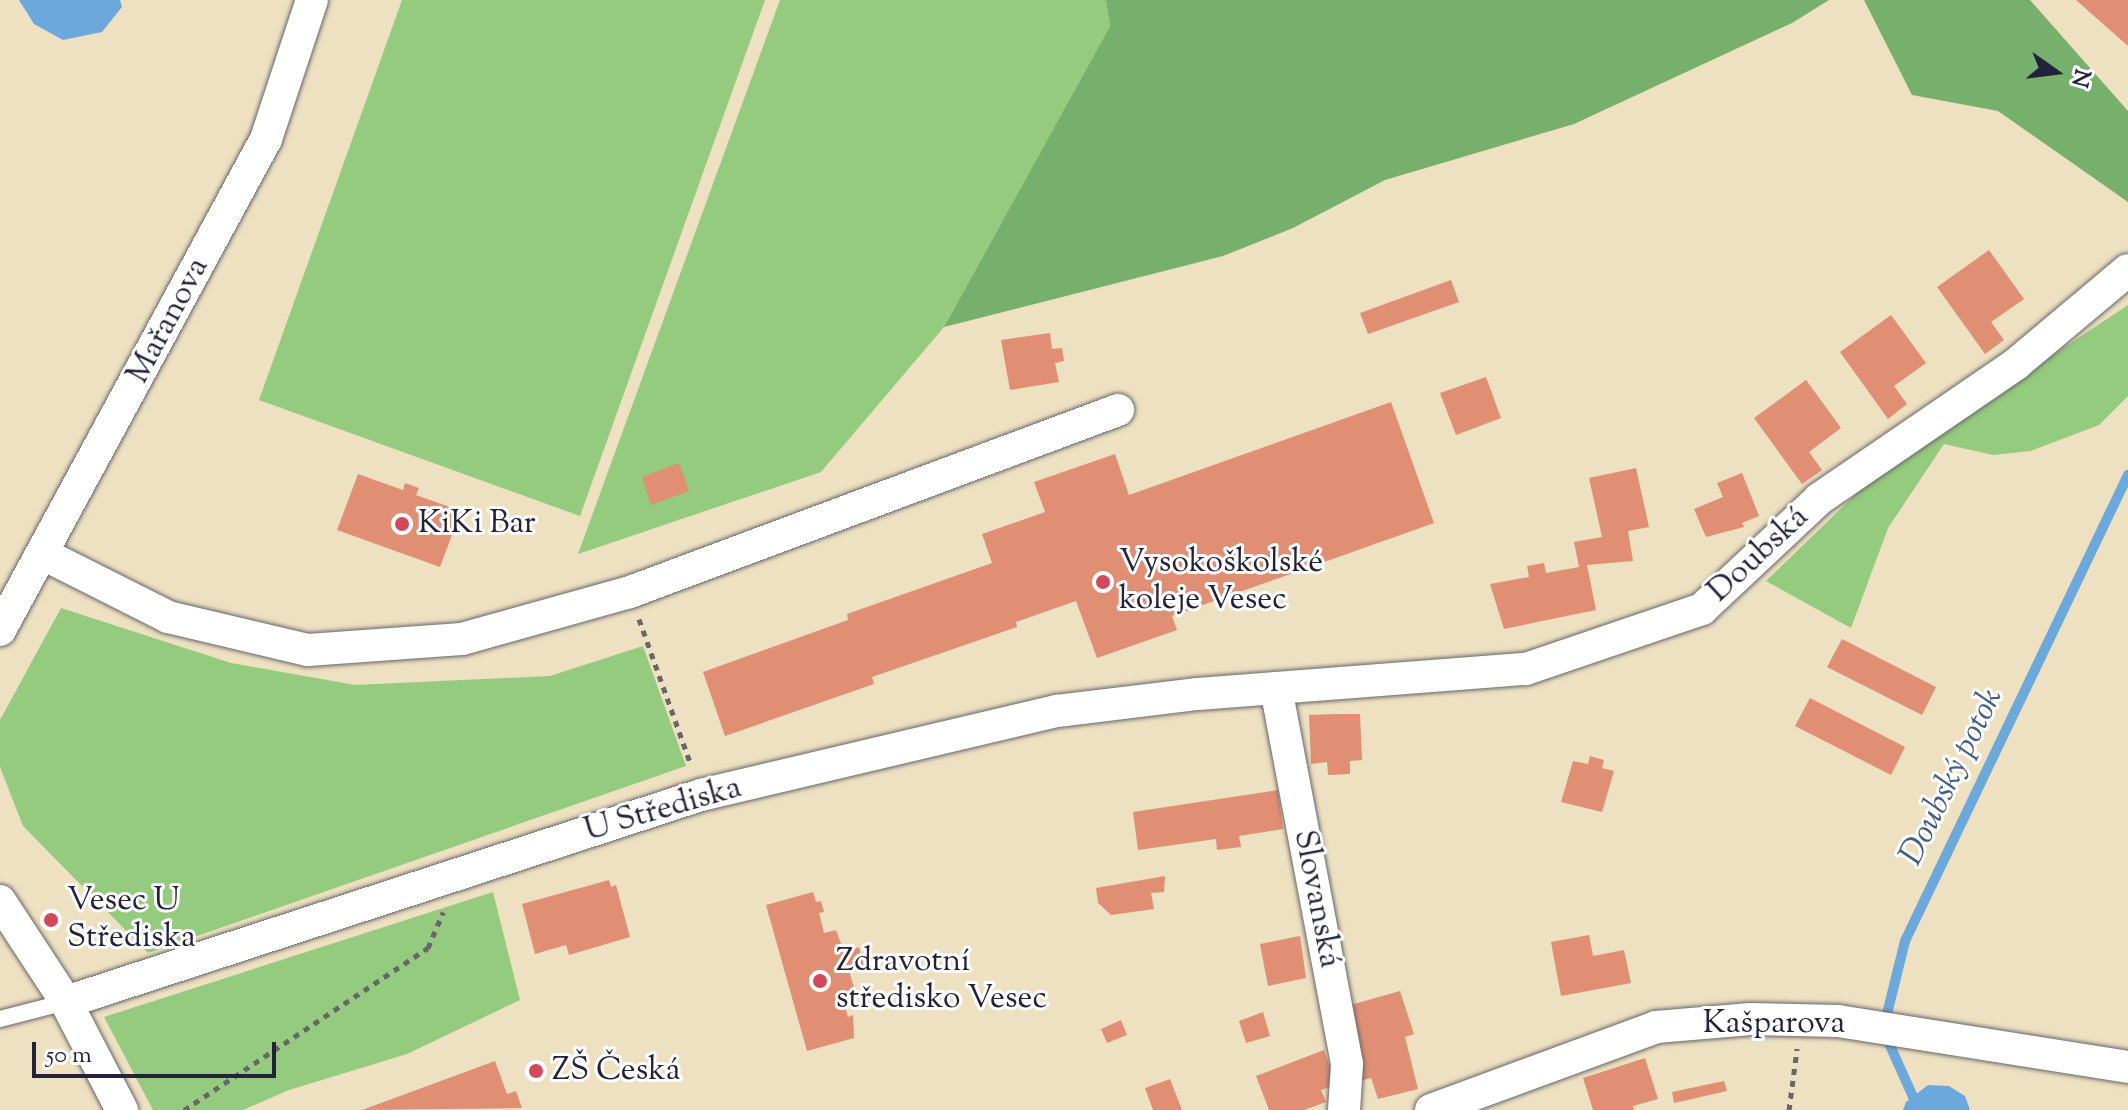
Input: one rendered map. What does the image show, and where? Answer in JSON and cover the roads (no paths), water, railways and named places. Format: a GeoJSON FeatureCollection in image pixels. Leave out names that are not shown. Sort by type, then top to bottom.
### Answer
{"type":"FeatureCollection","features":[{"type":"Feature","properties":{"kind":"street","name":"Mařanova"},"geometry":{"type":"LineString","coordinates":[[0,630],[266,139],[312,0]]}},
{"type":"Feature","properties":{"kind":"street","name":"Doubská"},"geometry":{"type":"LineString","coordinates":[[1276,688],[1526,669],[1702,609],[1819,499],[2016,364],[2128,270]]}},
{"type":"Feature","properties":{"kind":"street"},"geometry":{"type":"LineString","coordinates":[[43,554],[168,617],[308,650],[462,639],[630,592],[1118,410]]}},
{"type":"Feature","properties":{"kind":"street","name":"U Střediska"},"geometry":{"type":"LineString","coordinates":[[66,1002],[701,795],[1057,711],[1276,688]]}},
{"type":"Feature","properties":{"kind":"street","name":"Slovanská"},"geometry":{"type":"LineString","coordinates":[[1276,688],[1347,1064],[1344,1110]]}},
{"type":"Feature","properties":{"kind":"street"},"geometry":{"type":"LineString","coordinates":[[0,901],[66,1002],[122,1110]]}},
{"type":"Feature","properties":{"kind":"street","name":"Kašparova"},"geometry":{"type":"LineString","coordinates":[[1431,1110],[1656,1027],[1751,1019],[1838,1021],[1901,1029],[2128,1067]]}},
{"type":"Feature","properties":{"kind":"lane"},"geometry":{"type":"LineString","coordinates":[[0,1019],[66,1002]]}},
{"type":"Feature","properties":{"kind":"water"},"geometry":{"type":"Polygon","coordinates":[[[19,0],[120,0],[122,7],[102,32],[63,40],[34,24],[19,0]]]}},
{"type":"Feature","properties":{"kind":"water"},"geometry":{"type":"Polygon","coordinates":[[[1928,1085],[1949,1086],[1965,1096],[1970,1110],[1903,1110],[1906,1102],[1928,1085]]]}},
{"type":"Feature","properties":{"kind":"waterway","name":"Doubský potok"},"geometry":{"type":"LineString","coordinates":[[1919,1110],[1883,1030],[1905,941],[2128,475]]}},
{"type":"Feature","properties":{"kind":"place","name":"KiKi Bar"},"geometry":{"type":"Point","coordinates":[402,524]}},
{"type":"Feature","properties":{"kind":"place","name":"Vysokoškolské koleje Vesec"},"geometry":{"type":"Point","coordinates":[1103,582]}},
{"type":"Feature","properties":{"kind":"place","name":"Vesec U Střediska"},"geometry":{"type":"Point","coordinates":[51,920]}},
{"type":"Feature","properties":{"kind":"place","name":"Zdravotní středisko Vesec"},"geometry":{"type":"Point","coordinates":[820,981]}},
{"type":"Feature","properties":{"kind":"place","name":"ZŠ Česká"},"geometry":{"type":"Point","coordinates":[536,1071]}}]}
